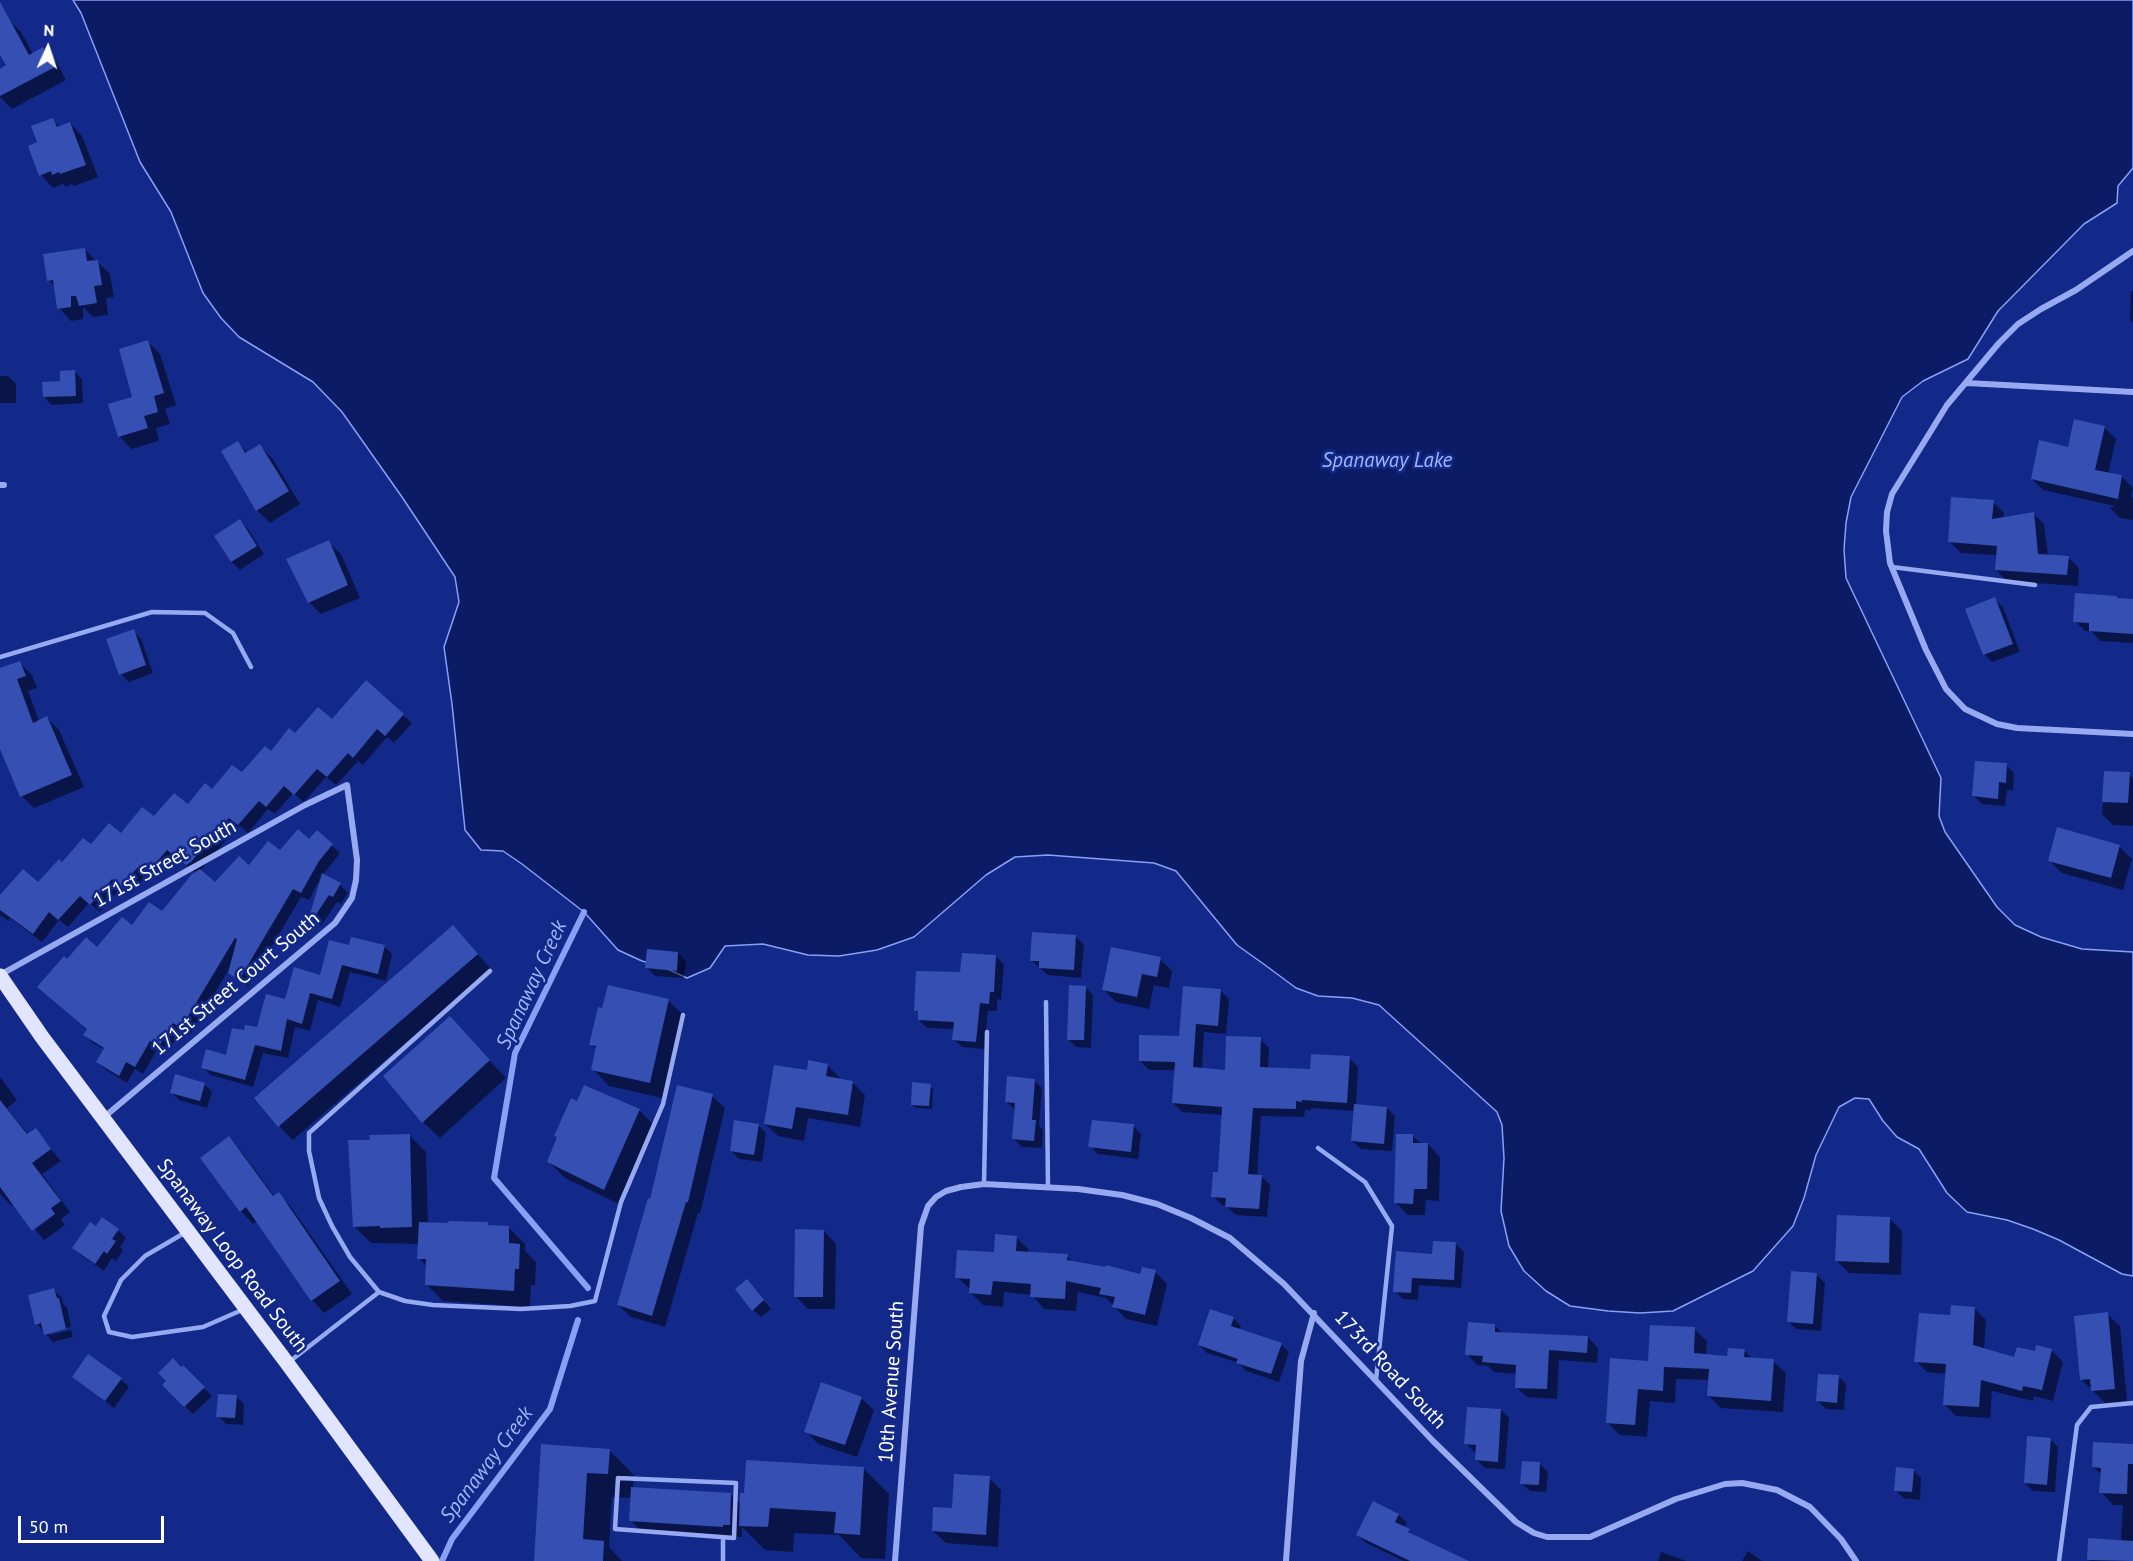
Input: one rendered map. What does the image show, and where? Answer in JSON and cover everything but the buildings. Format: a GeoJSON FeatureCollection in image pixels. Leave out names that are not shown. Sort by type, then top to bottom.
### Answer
{"type":"FeatureCollection","features":[{"type":"Feature","properties":{"kind":"main road","name":"Spanaway Loop Road South"},"geometry":{"type":"LineString","coordinates":[[0,975],[42,1037],[244,1309],[287,1363],[432,1561]]}},
{"type":"Feature","properties":{"kind":"street"},"geometry":{"type":"LineString","coordinates":[[2133,251],[2019,324],[1999,343],[1947,405],[1892,494],[1887,512],[1886,531],[1892,567],[1926,650],[1946,689],[1965,709],[1997,724],[2017,728],[2133,734]]}},
{"type":"Feature","properties":{"kind":"street"},"geometry":{"type":"LineString","coordinates":[[1967,383],[2133,392]]}},
{"type":"Feature","properties":{"kind":"street","name":"171st Street South"},"geometry":{"type":"LineString","coordinates":[[0,975],[347,784]]}},
{"type":"Feature","properties":{"kind":"street","name":"171st Street Court South"},"geometry":{"type":"LineString","coordinates":[[102,1118],[335,923],[352,898],[356,880],[357,860],[347,784]]}},
{"type":"Feature","properties":{"kind":"street","name":"173rd Road South"},"geometry":{"type":"LineString","coordinates":[[928,1206],[946,1191],[984,1184],[1078,1189],[1122,1195],[1157,1204],[1230,1238],[1314,1313],[1433,1441],[1516,1522],[1534,1533],[1547,1537],[1590,1537],[1676,1499],[1725,1484],[1752,1484],[1777,1490],[1810,1507],[1841,1539],[1856,1561]]}},
{"type":"Feature","properties":{"kind":"street","name":"10th Avenue South"},"geometry":{"type":"LineString","coordinates":[[895,1561],[918,1246],[921,1226],[928,1206]]}},
{"type":"Feature","properties":{"kind":"street"},"geometry":{"type":"LineString","coordinates":[[1286,1561],[1301,1361],[1314,1313]]}},
{"type":"Feature","properties":{"kind":"lane"},"geometry":{"type":"LineString","coordinates":[[1892,567],[2035,585]]}},
{"type":"Feature","properties":{"kind":"lane"},"geometry":{"type":"LineString","coordinates":[[0,657],[152,612],[205,613],[233,633],[251,667]]}},
{"type":"Feature","properties":{"kind":"lane"},"geometry":{"type":"LineString","coordinates":[[490,971],[309,1133],[309,1151],[319,1198],[350,1257],[379,1292],[405,1301],[521,1309],[570,1306],[595,1301],[621,1202],[663,1104],[683,1015]]}},
{"type":"Feature","properties":{"kind":"lane"},"geometry":{"type":"LineString","coordinates":[[1046,1002],[1048,1188]]}},
{"type":"Feature","properties":{"kind":"lane"},"geometry":{"type":"LineString","coordinates":[[984,1184],[987,1032]]}},
{"type":"Feature","properties":{"kind":"lane"},"geometry":{"type":"LineString","coordinates":[[1318,1148],[1365,1182],[1392,1226],[1376,1380]]}},
{"type":"Feature","properties":{"kind":"lane"},"geometry":{"type":"LineString","coordinates":[[187,1232],[145,1256],[121,1280],[104,1316],[109,1332],[132,1338],[203,1327],[244,1309]]}},
{"type":"Feature","properties":{"kind":"lane"},"geometry":{"type":"LineString","coordinates":[[287,1363],[379,1292]]}},
{"type":"Feature","properties":{"kind":"lane"},"geometry":{"type":"LineString","coordinates":[[2059,1561],[2077,1425],[2091,1407],[2133,1403]]}},
{"type":"Feature","properties":{"kind":"lane"},"geometry":{"type":"LineString","coordinates":[[618,1478],[736,1483],[734,1538],[723,1537],[615,1529],[618,1478]]}},
{"type":"Feature","properties":{"kind":"lane"},"geometry":{"type":"LineString","coordinates":[[723,1537],[723,1561]]}},
{"type":"Feature","properties":{"kind":"water","name":"Spanaway Lake"},"geometry":{"type":"Polygon","coordinates":[[[73,0],[2133,0],[2133,168],[2118,186],[2117,203],[2084,224],[1998,311],[1968,359],[1923,381],[1902,397],[1851,497],[1844,550],[1846,578],[1941,778],[1939,816],[1945,832],[1997,907],[2015,925],[2041,937],[2082,949],[2133,952],[2133,1276],[2122,1274],[2059,1240],[2033,1229],[2007,1220],[1967,1212],[1947,1193],[1919,1149],[1897,1137],[1869,1099],[1855,1098],[1839,1107],[1816,1155],[1804,1198],[1793,1226],[1753,1271],[1673,1311],[1640,1313],[1570,1306],[1546,1291],[1524,1271],[1509,1246],[1501,1211],[1504,1158],[1502,1125],[1497,1112],[1379,1005],[1352,998],[1318,996],[1296,988],[1237,945],[1176,871],[1154,863],[1048,855],[1015,857],[986,875],[914,937],[877,950],[839,956],[808,955],[763,944],[725,946],[710,968],[687,978],[618,950],[584,912],[503,851],[481,850],[465,830],[444,647],[459,602],[455,577],[342,412],[313,382],[239,337],[221,318],[203,293],[171,212],[140,162],[81,13],[73,0]]]}},
{"type":"Feature","properties":{"kind":"waterway","name":"Spanaway Creek"},"geometry":{"type":"LineString","coordinates":[[584,912],[515,1053],[494,1178],[588,1288]]}},
{"type":"Feature","properties":{"kind":"waterway","name":"Spanaway Creek"},"geometry":{"type":"LineString","coordinates":[[442,1561],[452,1539],[550,1409],[578,1320]]}}]}
